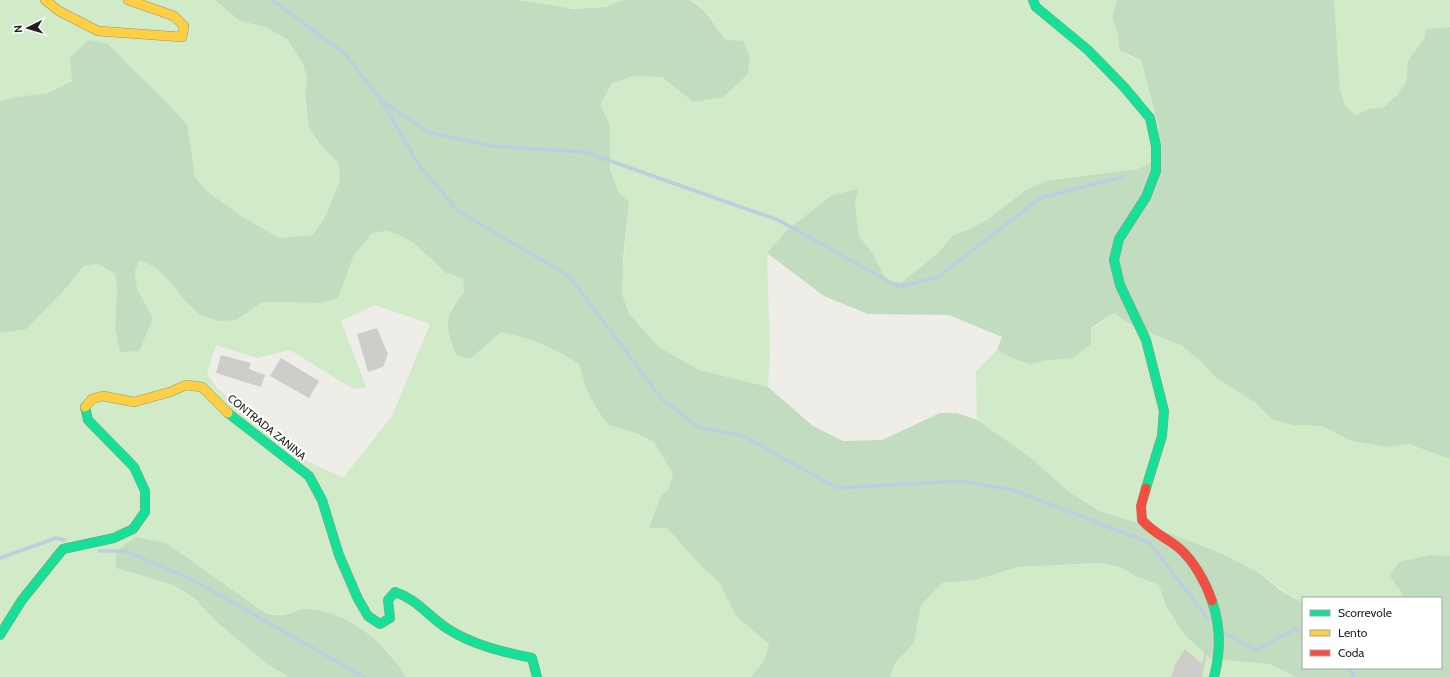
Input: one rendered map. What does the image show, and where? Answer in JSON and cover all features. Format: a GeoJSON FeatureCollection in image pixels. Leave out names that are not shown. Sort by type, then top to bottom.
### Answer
{"type":"FeatureCollection","features":[{"type":"Feature","properties":{"kind":"street"},"geometry":{"type":"LineString","coordinates":[[45,0],[59,11],[98,31],[182,37],[184,26],[174,16],[128,0]]}},
{"type":"Feature","properties":{"kind":"street"},"geometry":{"type":"LineString","coordinates":[[1033,0],[1036,7],[1099,61],[1124,87],[1150,118],[1156,146],[1156,171],[1146,197],[1119,239],[1114,260],[1120,285],[1146,340],[1164,411],[1162,436],[1141,506],[1142,520],[1155,533],[1182,552],[1205,583],[1219,623],[1219,664],[1214,677]]}},
{"type":"Feature","properties":{"kind":"street","name":"CONTRADA ZANINA"},"geometry":{"type":"LineString","coordinates":[[0,635],[22,600],[63,549],[114,538],[133,529],[145,512],[145,491],[134,467],[88,420],[85,406],[92,399],[103,396],[134,402],[170,392],[186,385],[202,387],[234,419],[290,460],[309,476],[322,500],[339,555],[368,616],[380,624],[390,618],[388,600],[395,592],[408,595],[448,629],[497,651],[532,658],[537,677]]}},
{"type":"Feature","properties":{"kind":"green space"},"geometry":{"type":"Polygon","coordinates":[[[0,0],[215,0],[240,21],[265,27],[287,39],[303,64],[307,78],[305,95],[306,109],[320,144],[338,163],[340,180],[326,215],[313,235],[279,238],[241,216],[208,192],[195,177],[186,125],[127,62],[71,57],[72,81],[48,93],[16,97],[0,101],[0,0]]]}},
{"type":"Feature","properties":{"kind":"green space"},"geometry":{"type":"Polygon","coordinates":[[[215,0],[518,0],[573,9],[605,7],[624,0],[688,0],[695,3],[710,17],[726,40],[743,41],[750,57],[748,74],[723,97],[693,102],[662,77],[633,76],[612,83],[600,105],[610,125],[610,170],[619,193],[629,202],[623,259],[622,294],[629,314],[659,347],[699,370],[768,387],[813,426],[843,441],[882,440],[940,413],[957,413],[977,420],[1027,455],[1068,491],[1099,511],[1161,530],[1223,554],[1259,573],[1279,589],[1302,603],[1302,669],[1442,669],[1442,597],[1402,597],[1403,594],[1390,576],[1399,562],[1430,555],[1450,556],[1450,677],[1297,677],[1269,664],[1211,659],[1184,634],[1166,606],[1159,585],[1135,576],[1120,567],[1099,563],[1017,567],[976,580],[942,583],[921,605],[914,643],[895,663],[890,677],[751,677],[763,662],[769,644],[737,617],[718,581],[703,568],[667,528],[649,528],[660,497],[669,489],[673,474],[654,442],[636,433],[609,425],[598,411],[586,388],[579,364],[551,348],[522,337],[501,332],[470,359],[456,355],[448,328],[448,322],[452,308],[464,292],[463,278],[446,273],[414,243],[399,235],[386,231],[372,233],[353,257],[338,298],[320,303],[262,302],[236,320],[218,321],[200,315],[184,300],[172,284],[156,268],[140,260],[135,271],[137,289],[153,318],[139,351],[120,352],[115,327],[117,288],[115,274],[98,264],[83,266],[68,286],[26,329],[0,333],[0,101],[16,97],[48,93],[72,81],[70,57],[89,40],[108,44],[187,125],[195,177],[208,192],[241,216],[279,238],[313,235],[326,215],[340,180],[338,163],[320,144],[309,127],[305,95],[307,78],[303,64],[287,39],[265,27],[240,21],[215,0]]]}},
{"type":"Feature","properties":{"kind":"green space"},"geometry":{"type":"Polygon","coordinates":[[[518,0],[624,0],[600,7],[572,8],[543,5],[518,0]]]}},
{"type":"Feature","properties":{"kind":"green space"},"geometry":{"type":"Polygon","coordinates":[[[688,0],[1117,0],[1112,17],[1117,31],[1120,51],[1141,60],[1159,128],[1157,160],[1138,169],[1092,176],[1026,190],[988,219],[968,230],[953,235],[937,254],[902,282],[887,282],[873,254],[859,236],[855,204],[858,189],[832,195],[786,231],[767,253],[770,355],[768,387],[699,370],[659,347],[629,314],[622,294],[622,277],[629,202],[619,193],[610,170],[600,105],[612,83],[633,76],[662,77],[693,102],[736,84],[748,74],[709,15],[697,3],[688,0]]]}},
{"type":"Feature","properties":{"kind":"green space"},"geometry":{"type":"Polygon","coordinates":[[[1117,0],[1334,0],[1340,88],[1345,106],[1356,115],[1368,109],[1384,107],[1397,95],[1406,82],[1408,61],[1424,39],[1426,29],[1450,27],[1450,459],[1409,444],[1387,447],[1351,441],[1322,426],[1293,425],[1273,420],[1254,402],[1215,377],[1200,361],[1181,345],[1136,328],[1114,313],[1091,328],[1091,344],[1073,358],[1049,360],[1030,364],[1014,359],[997,350],[1002,337],[949,315],[868,314],[824,296],[767,253],[786,231],[832,195],[858,189],[855,204],[859,236],[873,254],[887,282],[902,282],[937,254],[953,235],[968,230],[988,219],[1026,190],[1047,181],[1138,169],[1157,160],[1159,128],[1141,60],[1120,51],[1117,31],[1112,17],[1117,0]]]}},
{"type":"Feature","properties":{"kind":"green space"},"geometry":{"type":"Polygon","coordinates":[[[1334,0],[1450,0],[1450,27],[1426,29],[1424,39],[1408,61],[1406,82],[1397,95],[1384,107],[1368,109],[1356,115],[1345,106],[1340,88],[1334,0]]]}},
{"type":"Feature","properties":{"kind":"green space"},"geometry":{"type":"Polygon","coordinates":[[[386,231],[399,235],[414,243],[446,273],[463,278],[464,292],[450,309],[470,359],[501,332],[522,337],[551,348],[579,364],[586,388],[598,411],[654,442],[673,474],[669,489],[660,497],[649,528],[667,528],[703,568],[718,581],[737,617],[769,644],[763,662],[751,677],[406,677],[389,652],[328,612],[303,609],[284,615],[265,613],[192,563],[116,568],[173,585],[193,597],[218,623],[267,664],[289,677],[0,677],[0,333],[6,332],[50,303],[68,286],[83,266],[98,264],[115,274],[117,288],[115,327],[153,318],[137,289],[135,271],[140,260],[156,268],[172,284],[184,300],[200,315],[218,321],[249,310],[262,302],[320,303],[372,233],[386,231]],[[375,305],[341,321],[366,387],[353,389],[290,350],[257,358],[216,345],[207,374],[217,388],[301,458],[343,478],[392,416],[430,324],[375,305]]]}},
{"type":"Feature","properties":{"kind":"green space"},"geometry":{"type":"Polygon","coordinates":[[[1114,313],[1136,328],[1181,345],[1200,361],[1215,377],[1254,402],[1273,420],[1293,425],[1322,426],[1351,441],[1387,447],[1409,444],[1450,459],[1450,556],[1430,555],[1402,597],[1302,597],[1302,604],[1259,573],[1223,554],[1161,530],[1099,511],[1068,491],[977,420],[976,372],[997,350],[1014,359],[1030,364],[1049,360],[1114,313]]]}},
{"type":"Feature","properties":{"kind":"green space"},"geometry":{"type":"Polygon","coordinates":[[[136,537],[166,543],[265,613],[282,615],[301,609],[319,610],[349,621],[363,630],[388,652],[406,677],[289,677],[267,664],[218,623],[193,597],[173,585],[116,568],[116,551],[136,537]]]}},
{"type":"Feature","properties":{"kind":"green space"},"geometry":{"type":"Polygon","coordinates":[[[1099,563],[1120,567],[1135,576],[1159,585],[1166,606],[1211,659],[1269,664],[1297,677],[890,677],[895,663],[914,643],[921,605],[942,583],[976,580],[1017,567],[1099,563]]]}},
{"type":"Feature","properties":{"kind":"building"},"geometry":{"type":"Polygon","coordinates":[[[377,328],[388,354],[383,367],[368,372],[357,334],[377,328]]]}},
{"type":"Feature","properties":{"kind":"building"},"geometry":{"type":"Polygon","coordinates":[[[221,355],[251,363],[249,369],[265,375],[261,387],[216,373],[221,355]]]}},
{"type":"Feature","properties":{"kind":"building"},"geometry":{"type":"Polygon","coordinates":[[[281,358],[319,381],[309,398],[270,376],[281,358]]]}},
{"type":"Feature","properties":{"kind":"building"},"geometry":{"type":"Polygon","coordinates":[[[1185,649],[1202,664],[1205,652],[1207,652],[1202,677],[1171,677],[1175,665],[1185,649]]]}},
{"type":"Feature","properties":{"kind":"waterway"},"geometry":{"type":"LineString","coordinates":[[272,0],[345,54],[381,100],[419,165],[458,211],[569,276],[661,398],[698,427],[743,436],[837,488],[960,481],[1013,490],[1150,543],[1208,619]]}},
{"type":"Feature","properties":{"kind":"waterway"},"geometry":{"type":"LineString","coordinates":[[382,101],[428,132],[491,146],[585,152],[778,220],[899,287],[938,277],[1040,198],[1122,177]]}},
{"type":"Feature","properties":{"kind":"waterway"},"geometry":{"type":"LineString","coordinates":[[0,558],[56,538],[64,540]]}},
{"type":"Feature","properties":{"kind":"waterway"},"geometry":{"type":"LineString","coordinates":[[99,551],[125,551],[191,579],[364,677]]}},
{"type":"Feature","properties":{"kind":"waterway"},"geometry":{"type":"LineString","coordinates":[[1226,634],[1256,650],[1295,629],[1302,632]]}},
{"type":"Feature","properties":{"kind":"waterway"},"geometry":{"type":"LineString","coordinates":[[1350,669],[1354,677]]}},
{"type":"Feature","properties":{"kind":"traffic: fast"},"geometry":{"type":"LineString","coordinates":[[1033,0],[1036,7],[1088,50],[1124,87],[1150,118],[1156,146],[1156,171],[1146,197],[1119,239],[1114,260],[1120,285],[1146,340],[1164,411],[1162,436],[1146,488]]}},
{"type":"Feature","properties":{"kind":"traffic: fast"},"geometry":{"type":"LineString","coordinates":[[0,635],[22,600],[63,549],[114,538],[133,529],[145,512],[145,491],[134,467],[88,420],[85,407]]}},
{"type":"Feature","properties":{"kind":"traffic: fast"},"geometry":{"type":"LineString","coordinates":[[228,413],[309,476],[322,500],[339,555],[358,599],[368,616],[380,624],[390,618],[388,600],[395,592],[410,599],[441,624],[458,635],[478,644],[532,658],[537,677]]}},
{"type":"Feature","properties":{"kind":"traffic: fast"},"geometry":{"type":"LineString","coordinates":[[1212,601],[1217,620],[1219,639],[1218,658],[1214,677]]}},
{"type":"Feature","properties":{"kind":"traffic: slow"},"geometry":{"type":"LineString","coordinates":[[45,0],[59,11],[98,31],[182,37],[184,26],[174,16],[128,0]]}},
{"type":"Feature","properties":{"kind":"traffic: slow"},"geometry":{"type":"LineString","coordinates":[[85,407],[92,399],[103,396],[134,402],[170,392],[186,385],[202,387],[228,413]]}},
{"type":"Feature","properties":{"kind":"traffic: jam"},"geometry":{"type":"LineString","coordinates":[[1146,488],[1141,506],[1142,520],[1179,548],[1190,559],[1203,580],[1212,601]]}}]}
